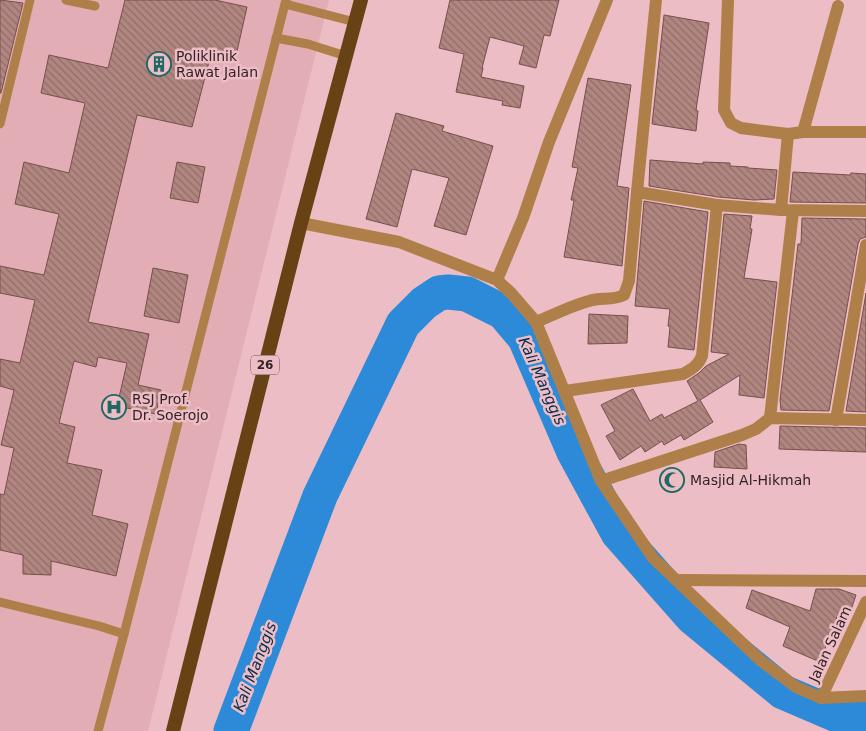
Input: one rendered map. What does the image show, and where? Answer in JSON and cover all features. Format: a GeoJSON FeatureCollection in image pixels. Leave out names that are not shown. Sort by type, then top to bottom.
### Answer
{"type":"FeatureCollection","features":[{"type":"Feature","properties":{"kind":"highway","name":"26"},"geometry":{"type":"LineString","coordinates":[[172,731],[301,223],[361,0]]}},
{"type":"Feature","properties":{"kind":"street"},"geometry":{"type":"LineString","coordinates":[[497,280],[523,218],[549,142],[607,0]]}},
{"type":"Feature","properties":{"kind":"street"},"geometry":{"type":"LineString","coordinates":[[536,322],[590,300],[607,300],[624,295],[629,281],[656,0]]}},
{"type":"Feature","properties":{"kind":"street"},"geometry":{"type":"LineString","coordinates":[[728,0],[724,110],[731,123],[741,128],[788,134],[803,132],[866,132]]}},
{"type":"Feature","properties":{"kind":"street"},"geometry":{"type":"LineString","coordinates":[[803,132],[838,6]]}},
{"type":"Feature","properties":{"kind":"street"},"geometry":{"type":"LineString","coordinates":[[770,418],[787,211],[788,134]]}},
{"type":"Feature","properties":{"kind":"street"},"geometry":{"type":"LineString","coordinates":[[638,192],[716,205],[787,211],[866,211]]}},
{"type":"Feature","properties":{"kind":"street"},"geometry":{"type":"LineString","coordinates":[[565,391],[683,374],[699,363],[702,356],[716,205]]}},
{"type":"Feature","properties":{"kind":"street"},"geometry":{"type":"LineString","coordinates":[[301,223],[399,242],[497,280],[536,322],[601,481],[653,558],[760,660],[796,686],[821,698],[866,696]]}},
{"type":"Feature","properties":{"kind":"street"},"geometry":{"type":"LineString","coordinates":[[836,420],[866,245]]}},
{"type":"Feature","properties":{"kind":"street"},"geometry":{"type":"LineString","coordinates":[[601,481],[742,435],[756,429],[770,418],[866,420]]}},
{"type":"Feature","properties":{"kind":"street"},"geometry":{"type":"LineString","coordinates":[[678,580],[866,581]]}},
{"type":"Feature","properties":{"kind":"street","name":"Jalan Salam"},"geometry":{"type":"LineString","coordinates":[[821,698],[866,602]]}},
{"type":"Feature","properties":{"kind":"lane"},"geometry":{"type":"LineString","coordinates":[[0,124],[30,0]]}},
{"type":"Feature","properties":{"kind":"lane"},"geometry":{"type":"LineString","coordinates":[[66,0],[95,6]]}},
{"type":"Feature","properties":{"kind":"lane"},"geometry":{"type":"LineString","coordinates":[[98,731],[285,2],[355,22]]}},
{"type":"Feature","properties":{"kind":"lane"},"geometry":{"type":"LineString","coordinates":[[276,38],[308,44],[346,56]]}},
{"type":"Feature","properties":{"kind":"lane"},"geometry":{"type":"LineString","coordinates":[[0,602],[100,626],[124,634]]}},
{"type":"Feature","properties":{"kind":"shaded area","name":"RSJ Prof. Dr. Soerojo"},"geometry":{"type":"Polygon","coordinates":[[[0,0],[329,0],[148,731],[0,731],[0,0]]]}},
{"type":"Feature","properties":{"kind":"building"},"geometry":{"type":"Polygon","coordinates":[[[0,0],[23,3],[1,93],[0,93],[0,0]]]}},
{"type":"Feature","properties":{"kind":"building"},"geometry":{"type":"Polygon","coordinates":[[[125,0],[215,0],[247,7],[235,60],[211,54],[192,127],[137,115],[88,322],[149,334],[138,385],[161,390],[156,414],[117,406],[127,363],[98,357],[96,367],[74,361],[59,423],[75,427],[67,463],[102,470],[92,515],[128,524],[116,576],[51,561],[51,575],[23,574],[23,555],[0,550],[0,494],[4,495],[14,448],[1,445],[14,390],[0,386],[0,359],[20,363],[35,300],[0,293],[0,266],[44,275],[59,214],[15,204],[24,162],[69,173],[85,103],[41,93],[49,55],[108,68],[125,0]]]}},
{"type":"Feature","properties":{"kind":"building"},"geometry":{"type":"Polygon","coordinates":[[[450,0],[559,0],[550,36],[544,35],[536,68],[519,64],[524,46],[490,37],[481,77],[524,86],[520,108],[502,105],[503,101],[456,92],[464,54],[439,48],[450,0]]]}},
{"type":"Feature","properties":{"kind":"building"},"geometry":{"type":"Polygon","coordinates":[[[664,15],[709,23],[696,110],[698,111],[696,131],[652,124],[664,15]]]}},
{"type":"Feature","properties":{"kind":"building"},"geometry":{"type":"Polygon","coordinates":[[[588,78],[631,85],[617,186],[629,188],[622,266],[564,257],[574,200],[571,200],[578,168],[572,167],[588,78]]]}},
{"type":"Feature","properties":{"kind":"building"},"geometry":{"type":"Polygon","coordinates":[[[396,113],[444,126],[442,131],[493,146],[466,235],[434,226],[449,178],[412,169],[397,227],[366,219],[396,113]]]}},
{"type":"Feature","properties":{"kind":"building"},"geometry":{"type":"Polygon","coordinates":[[[650,160],[703,164],[703,162],[730,163],[730,166],[777,170],[774,199],[754,200],[718,197],[649,186],[650,160]]]}},
{"type":"Feature","properties":{"kind":"building"},"geometry":{"type":"Polygon","coordinates":[[[177,162],[205,167],[198,203],[170,198],[177,162]]]}},
{"type":"Feature","properties":{"kind":"building"},"geometry":{"type":"Polygon","coordinates":[[[793,172],[866,174],[866,203],[790,202],[793,172]]]}},
{"type":"Feature","properties":{"kind":"building"},"geometry":{"type":"Polygon","coordinates":[[[644,201],[708,212],[694,350],[668,347],[670,309],[635,306],[644,201]]]}},
{"type":"Feature","properties":{"kind":"building"},"geometry":{"type":"Polygon","coordinates":[[[724,214],[752,216],[750,229],[752,229],[744,278],[777,282],[764,398],[739,395],[740,375],[700,400],[713,422],[684,440],[681,435],[664,445],[662,441],[645,452],[641,446],[620,460],[606,436],[615,431],[601,405],[633,389],[650,421],[662,414],[664,418],[698,401],[687,381],[706,366],[729,354],[711,352],[724,214]]]}},
{"type":"Feature","properties":{"kind":"building"},"geometry":{"type":"Polygon","coordinates":[[[802,218],[866,219],[866,237],[860,239],[858,244],[829,411],[781,410],[780,400],[798,244],[801,244],[802,218]]]}},
{"type":"Feature","properties":{"kind":"building"},"geometry":{"type":"Polygon","coordinates":[[[153,268],[188,275],[179,323],[144,316],[153,268]]]}},
{"type":"Feature","properties":{"kind":"building"},"geometry":{"type":"Polygon","coordinates":[[[866,293],[866,412],[846,411],[866,293]]]}},
{"type":"Feature","properties":{"kind":"building"},"geometry":{"type":"Polygon","coordinates":[[[589,314],[628,316],[627,343],[588,344],[589,314]]]}},
{"type":"Feature","properties":{"kind":"building"},"geometry":{"type":"Polygon","coordinates":[[[780,426],[866,428],[866,452],[779,449],[780,426]]]}},
{"type":"Feature","properties":{"kind":"building"},"geometry":{"type":"Polygon","coordinates":[[[739,444],[746,445],[747,469],[714,467],[715,452],[739,444]]]}},
{"type":"Feature","properties":{"kind":"building"},"geometry":{"type":"Polygon","coordinates":[[[816,589],[839,589],[856,595],[849,616],[839,612],[820,662],[783,646],[790,627],[746,608],[752,590],[810,611],[816,589]]]}},
{"type":"Feature","properties":{"kind":"waterway","name":"Kali Manggis"},"geometry":{"type":"LineString","coordinates":[[231,731],[320,496],[403,324],[424,303],[439,293],[448,292],[467,294],[503,312],[525,338],[574,452],[618,533],[692,617],[783,692],[844,718],[866,716]]}},
{"type":"Feature","properties":{"kind":"place","name":"Poliklinik Rawat Jalan"},"geometry":{"type":"Point","coordinates":[159,64]}},
{"type":"Feature","properties":{"kind":"place","name":"RSJ Prof. Dr. Soerojo"},"geometry":{"type":"Point","coordinates":[114,407]}},
{"type":"Feature","properties":{"kind":"place","name":"Masjid Al-Hikmah"},"geometry":{"type":"Point","coordinates":[672,480]}}]}
